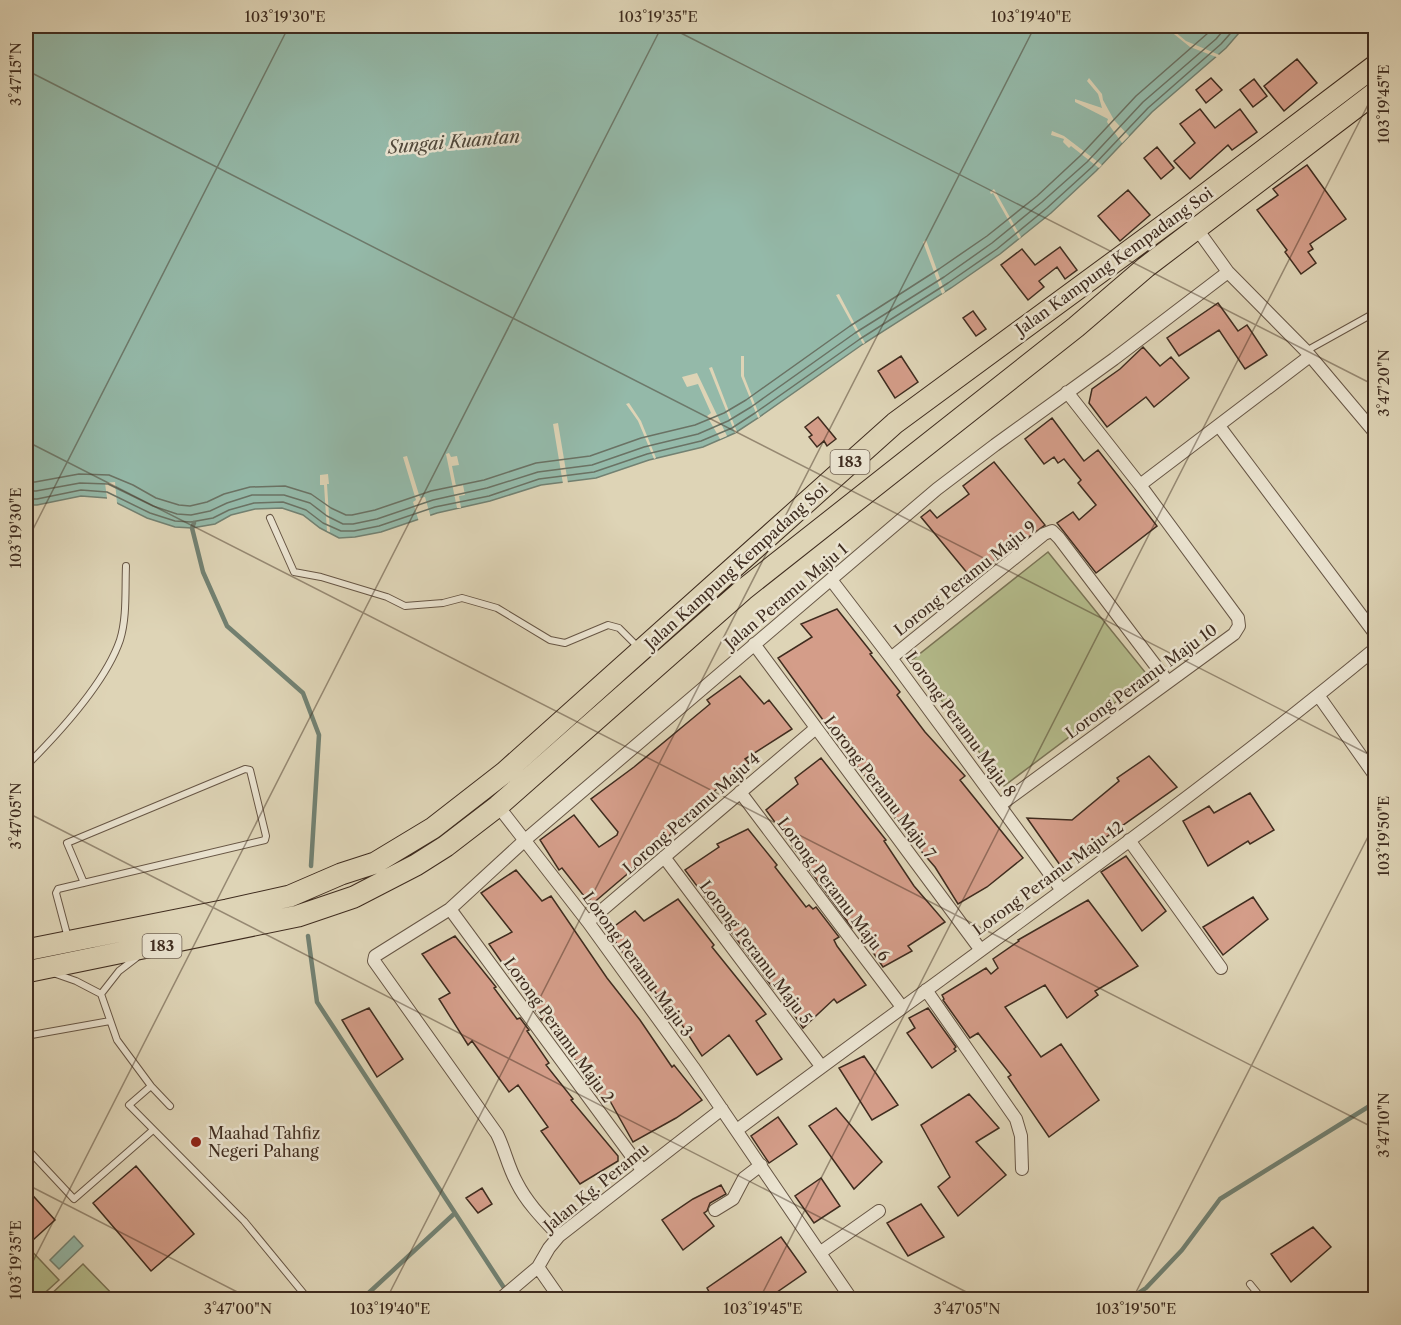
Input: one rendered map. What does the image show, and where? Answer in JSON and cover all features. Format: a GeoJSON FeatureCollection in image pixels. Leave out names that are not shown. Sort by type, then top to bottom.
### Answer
{"type":"FeatureCollection","features":[{"type":"Feature","properties":{"kind":"highway","name":"Jalan Kampung Kempadang Soi"},"geometry":{"type":"LineString","coordinates":[[69,942],[290,896],[341,874],[375,863],[405,847],[455,812],[505,772],[643,651],[895,423],[1182,212],[1376,65]]}},
{"type":"Feature","properties":{"kind":"highway","name":"Jalan Kampung Kempadang Soi"},"geometry":{"type":"LineString","coordinates":[[146,949],[298,916],[354,897],[416,866],[446,846],[498,806],[742,590],[1076,327],[1146,267],[1376,92]]}},
{"type":"Feature","properties":{"kind":"highway"},"geometry":{"type":"LineString","coordinates":[[895,423],[882,446],[883,456],[894,459],[916,454]]}},
{"type":"Feature","properties":{"kind":"highway","name":"183"},"geometry":{"type":"LineString","coordinates":[[26,950],[69,942]]}},
{"type":"Feature","properties":{"kind":"highway","name":"183"},"geometry":{"type":"LineString","coordinates":[[26,973],[146,949]]}},
{"type":"Feature","properties":{"kind":"street"},"geometry":{"type":"LineString","coordinates":[[1197,229],[1228,272],[1308,354],[1376,434]]}},
{"type":"Feature","properties":{"kind":"street","name":"Jalan Peramu Maju 1"},"geometry":{"type":"LineString","coordinates":[[559,1236],[527,1200],[516,1182],[504,1148],[496,1134],[374,962],[375,956],[379,951],[450,909],[525,840],[937,489],[1228,272]]}},
{"type":"Feature","properties":{"kind":"street"},"geometry":{"type":"LineString","coordinates":[[1140,485],[1219,426],[1308,354]]}},
{"type":"Feature","properties":{"kind":"street","name":"Lorong Peramu Maju 10"},"geometry":{"type":"LineString","coordinates":[[1000,806],[1234,634],[1239,626],[1238,618],[1140,485],[1067,392]]}},
{"type":"Feature","properties":{"kind":"street"},"geometry":{"type":"LineString","coordinates":[[1219,426],[1376,635]]}},
{"type":"Feature","properties":{"kind":"street","name":"Lorong Peramu Maju 9"},"geometry":{"type":"LineString","coordinates":[[891,658],[1044,534],[1052,531],[1168,682]]}},
{"type":"Feature","properties":{"kind":"street","name":"Lorong Peramu Maju 8"},"geometry":{"type":"LineString","coordinates":[[832,580],[1061,889]]}},
{"type":"Feature","properties":{"kind":"street","name":"Lorong Peramu Maju 7"},"geometry":{"type":"LineString","coordinates":[[754,644],[980,949]]}},
{"type":"Feature","properties":{"kind":"street","name":"Lorong Peramu Maju 12"},"geometry":{"type":"LineString","coordinates":[[736,1130],[1129,840],[1376,648]]}},
{"type":"Feature","properties":{"kind":"street"},"geometry":{"type":"LineString","coordinates":[[1318,695],[1376,777]]}},
{"type":"Feature","properties":{"kind":"street","name":"Lorong Peramu Maju 4"},"geometry":{"type":"LineString","coordinates":[[588,922],[816,728]]}},
{"type":"Feature","properties":{"kind":"street","name":"Lorong Peramu Maju 6"},"geometry":{"type":"LineString","coordinates":[[740,792],[902,1007]]}},
{"type":"Feature","properties":{"kind":"street","name":"Lorong Peramu Maju 3"},"geometry":{"type":"LineString","coordinates":[[498,806],[588,922],[722,1108],[852,1299]]}},
{"type":"Feature","properties":{"kind":"street"},"geometry":{"type":"LineString","coordinates":[[1129,840],[1221,968]]}},
{"type":"Feature","properties":{"kind":"street","name":"Lorong Peramu Maju 5"},"geometry":{"type":"LineString","coordinates":[[664,857],[822,1066]]}},
{"type":"Feature","properties":{"kind":"street","name":"Lorong Peramu Maju 2"},"geometry":{"type":"LineString","coordinates":[[450,909],[642,1170]]}},
{"type":"Feature","properties":{"kind":"street"},"geometry":{"type":"LineString","coordinates":[[926,990],[1016,1119],[1021,1136],[1022,1169]]}},
{"type":"Feature","properties":{"kind":"street","name":"Jalan Kg. Peramu"},"geometry":{"type":"LineString","coordinates":[[499,1299],[538,1267],[559,1236],[722,1108]]}},
{"type":"Feature","properties":{"kind":"street"},"geometry":{"type":"LineString","coordinates":[[715,1210],[734,1199],[744,1178],[761,1165]]}},
{"type":"Feature","properties":{"kind":"street"},"geometry":{"type":"LineString","coordinates":[[821,1252],[879,1211]]}},
{"type":"Feature","properties":{"kind":"street"},"geometry":{"type":"LineString","coordinates":[[538,1267],[561,1299]]}},
{"type":"Feature","properties":{"kind":"lane"},"geometry":{"type":"LineString","coordinates":[[1308,354],[1376,312]]}},
{"type":"Feature","properties":{"kind":"lane"},"geometry":{"type":"LineString","coordinates":[[270,518],[294,572],[321,577],[387,597],[405,606],[442,603],[462,598],[497,608],[550,640],[565,642],[608,625],[614,626],[643,651]]}},
{"type":"Feature","properties":{"kind":"lane"},"geometry":{"type":"LineString","coordinates":[[26,766],[90,692],[108,664],[120,639],[124,618],[126,566]]}},
{"type":"Feature","properties":{"kind":"lane"},"geometry":{"type":"LineString","coordinates":[[69,942],[56,893],[57,889],[84,883],[265,840],[266,836],[250,770],[245,769],[67,843],[84,883]]}},
{"type":"Feature","properties":{"kind":"lane"},"geometry":{"type":"LineString","coordinates":[[101,994],[119,971],[146,949]]}},
{"type":"Feature","properties":{"kind":"lane"},"geometry":{"type":"LineString","coordinates":[[26,973],[44,972],[61,975],[101,994],[117,1040],[151,1086],[170,1106]]}},
{"type":"Feature","properties":{"kind":"lane"},"geometry":{"type":"LineString","coordinates":[[26,1036],[110,1021]]}},
{"type":"Feature","properties":{"kind":"lane"},"geometry":{"type":"LineString","coordinates":[[151,1086],[129,1105],[244,1221],[309,1299]]}},
{"type":"Feature","properties":{"kind":"lane"},"geometry":{"type":"LineString","coordinates":[[26,1155],[31,1154],[74,1199],[153,1130]]}},
{"type":"Feature","properties":{"kind":"lane"},"geometry":{"type":"LineString","coordinates":[[1250,1284],[1263,1299]]}},
{"type":"Feature","properties":{"kind":"shaded area"},"geometry":{"type":"Polygon","coordinates":[[[1048,552],[1149,677],[1004,786],[912,660],[1048,552]]]}},
{"type":"Feature","properties":{"kind":"shaded area"},"geometry":{"type":"Polygon","coordinates":[[[26,1245],[59,1280],[38,1299],[26,1299],[26,1245]]]}},
{"type":"Feature","properties":{"kind":"shaded area"},"geometry":{"type":"Polygon","coordinates":[[[83,1264],[117,1299],[46,1299],[83,1264]]]}},
{"type":"Feature","properties":{"kind":"water","name":"Sungai Kuantan"},"geometry":{"type":"Polygon","coordinates":[[[26,26],[1245,26],[1226,48],[1152,112],[1096,171],[1051,213],[1000,254],[863,344],[735,433],[703,447],[649,460],[596,478],[541,485],[490,501],[437,513],[381,532],[339,538],[320,528],[303,515],[282,508],[255,509],[231,515],[215,524],[192,528],[175,527],[147,518],[107,498],[81,496],[26,505],[26,26]]]}},
{"type":"Feature","properties":{"kind":"water"},"geometry":{"type":"Polygon","coordinates":[[[74,1236],[83,1246],[59,1269],[50,1260],[74,1236]]]}},
{"type":"Feature","properties":{"kind":"pier"},"geometry":{"type":"Polygon","coordinates":[[[1164,26],[1168,26],[1186,41],[1222,56],[1219,58],[1190,47],[1164,26]]]}},
{"type":"Feature","properties":{"kind":"pier"},"geometry":{"type":"Polygon","coordinates":[[[1089,78],[1102,94],[1114,120],[1129,136],[1122,143],[1107,122],[1108,119],[1075,102],[1075,99],[1102,108],[1098,94],[1087,81],[1089,78]]]}},
{"type":"Feature","properties":{"kind":"pier"},"geometry":{"type":"Polygon","coordinates":[[[1052,131],[1064,136],[1102,165],[1099,168],[1071,146],[1069,148],[1063,142],[1064,139],[1051,135],[1052,131]]]}},
{"type":"Feature","properties":{"kind":"pier"},"geometry":{"type":"Polygon","coordinates":[[[994,189],[1021,237],[1019,239],[993,193],[990,192],[994,189]]]}},
{"type":"Feature","properties":{"kind":"pier"},"geometry":{"type":"Polygon","coordinates":[[[926,240],[945,292],[942,294],[923,242],[926,240]]]}},
{"type":"Feature","properties":{"kind":"pier"},"geometry":{"type":"Polygon","coordinates":[[[839,294],[865,343],[863,344],[836,295],[839,294]]]}},
{"type":"Feature","properties":{"kind":"pier"},"geometry":{"type":"Polygon","coordinates":[[[741,356],[744,356],[744,376],[760,417],[758,418],[741,376],[741,356]]]}},
{"type":"Feature","properties":{"kind":"pier"},"geometry":{"type":"Polygon","coordinates":[[[712,367],[737,432],[735,433],[709,368],[712,367]]]}},
{"type":"Feature","properties":{"kind":"pier"},"geometry":{"type":"Polygon","coordinates":[[[697,373],[727,436],[720,439],[707,416],[711,413],[698,384],[687,387],[682,377],[697,373]]]}},
{"type":"Feature","properties":{"kind":"pier"},"geometry":{"type":"Polygon","coordinates":[[[629,403],[641,421],[656,458],[654,459],[638,421],[626,404],[629,403]]]}},
{"type":"Feature","properties":{"kind":"pier"},"geometry":{"type":"Polygon","coordinates":[[[558,423],[568,483],[563,484],[553,424],[558,423]]]}},
{"type":"Feature","properties":{"kind":"pier"},"geometry":{"type":"Polygon","coordinates":[[[449,453],[451,457],[457,456],[459,465],[452,466],[456,486],[463,485],[465,495],[459,496],[461,508],[457,508],[446,454],[449,453]]]}},
{"type":"Feature","properties":{"kind":"pier"},"geometry":{"type":"Polygon","coordinates":[[[407,456],[420,498],[425,497],[431,518],[419,522],[413,502],[416,500],[403,457],[407,456]]]}},
{"type":"Feature","properties":{"kind":"pier"},"geometry":{"type":"Polygon","coordinates":[[[328,474],[330,532],[327,531],[324,485],[320,485],[320,475],[328,474]]]}},
{"type":"Feature","properties":{"kind":"pier"},"geometry":{"type":"Polygon","coordinates":[[[115,482],[118,506],[107,501],[105,483],[115,482]]]}},
{"type":"Feature","properties":{"kind":"building"},"geometry":{"type":"Polygon","coordinates":[[[1297,59],[1317,83],[1284,111],[1264,86],[1297,59]]]}},
{"type":"Feature","properties":{"kind":"building"},"geometry":{"type":"Polygon","coordinates":[[[1211,78],[1222,90],[1206,103],[1196,90],[1211,78]]]}},
{"type":"Feature","properties":{"kind":"building"},"geometry":{"type":"Polygon","coordinates":[[[1254,79],[1267,96],[1253,107],[1240,90],[1254,79]]]}},
{"type":"Feature","properties":{"kind":"building"},"geometry":{"type":"Polygon","coordinates":[[[1200,109],[1215,128],[1240,109],[1257,132],[1232,150],[1228,145],[1190,179],[1174,161],[1195,143],[1180,124],[1200,109]]]}},
{"type":"Feature","properties":{"kind":"building"},"geometry":{"type":"Polygon","coordinates":[[[1157,147],[1174,168],[1161,179],[1144,158],[1157,147]]]}},
{"type":"Feature","properties":{"kind":"building"},"geometry":{"type":"Polygon","coordinates":[[[1307,165],[1346,219],[1310,244],[1313,249],[1308,252],[1316,263],[1301,274],[1285,252],[1287,250],[1257,210],[1278,195],[1273,189],[1307,165]]]}},
{"type":"Feature","properties":{"kind":"building"},"geometry":{"type":"Polygon","coordinates":[[[1128,190],[1150,215],[1120,241],[1098,216],[1128,190]]]}},
{"type":"Feature","properties":{"kind":"building"},"geometry":{"type":"Polygon","coordinates":[[[1060,247],[1077,270],[1065,279],[1057,267],[1039,281],[1044,287],[1028,300],[1001,265],[1022,249],[1035,265],[1060,247]]]}},
{"type":"Feature","properties":{"kind":"building"},"geometry":{"type":"Polygon","coordinates":[[[1218,303],[1238,331],[1247,325],[1267,355],[1245,369],[1219,330],[1179,356],[1167,338],[1218,303]]]}},
{"type":"Feature","properties":{"kind":"building"},"geometry":{"type":"Polygon","coordinates":[[[973,311],[986,329],[976,336],[963,318],[973,311]]]}},
{"type":"Feature","properties":{"kind":"building"},"geometry":{"type":"Polygon","coordinates":[[[1143,347],[1160,366],[1171,357],[1189,378],[1154,407],[1146,397],[1107,427],[1089,403],[1092,389],[1120,369],[1143,347]]]}},
{"type":"Feature","properties":{"kind":"building"},"geometry":{"type":"Polygon","coordinates":[[[901,356],[918,382],[895,398],[878,371],[901,356]]]}},
{"type":"Feature","properties":{"kind":"building"},"geometry":{"type":"Polygon","coordinates":[[[818,417],[836,439],[827,446],[824,441],[817,447],[809,437],[812,435],[805,427],[818,417]]]}},
{"type":"Feature","properties":{"kind":"building"},"geometry":{"type":"Polygon","coordinates":[[[1052,418],[1084,461],[1098,450],[1157,526],[1096,573],[1057,523],[1073,512],[1079,520],[1096,505],[1078,483],[1081,480],[1064,459],[1058,463],[1054,457],[1044,464],[1025,439],[1052,418]]]}},
{"type":"Feature","properties":{"kind":"building"},"geometry":{"type":"Polygon","coordinates":[[[994,462],[1045,525],[1014,548],[1012,545],[973,580],[921,517],[930,510],[937,518],[969,494],[963,486],[994,462]]]}},
{"type":"Feature","properties":{"kind":"building"},"geometry":{"type":"Polygon","coordinates":[[[837,609],[900,692],[897,695],[925,732],[965,776],[960,780],[1023,858],[987,887],[958,904],[935,867],[902,829],[873,783],[871,784],[844,749],[778,658],[812,637],[801,624],[837,609]]]}},
{"type":"Feature","properties":{"kind":"building"},"geometry":{"type":"Polygon","coordinates":[[[740,676],[764,704],[769,700],[792,729],[745,759],[749,763],[706,798],[668,837],[591,905],[562,868],[559,870],[540,840],[574,815],[599,847],[617,835],[618,832],[591,799],[634,767],[710,704],[707,700],[740,676]]]}},
{"type":"Feature","properties":{"kind":"building"},"geometry":{"type":"Polygon","coordinates":[[[1149,756],[1177,787],[1099,842],[1060,865],[1027,818],[1072,820],[1119,781],[1117,778],[1149,756]]]}},
{"type":"Feature","properties":{"kind":"building"},"geometry":{"type":"Polygon","coordinates":[[[821,758],[886,840],[884,841],[914,886],[945,922],[908,946],[912,951],[883,967],[855,926],[852,928],[766,810],[798,784],[795,778],[821,758]]]}},
{"type":"Feature","properties":{"kind":"building"},"geometry":{"type":"Polygon","coordinates":[[[1250,793],[1274,830],[1250,844],[1248,841],[1208,866],[1183,821],[1209,806],[1214,813],[1250,793]]]}},
{"type":"Feature","properties":{"kind":"building"},"geometry":{"type":"Polygon","coordinates":[[[748,829],[806,907],[809,905],[813,909],[816,907],[839,937],[834,940],[837,946],[866,985],[837,1003],[834,999],[803,1028],[776,987],[774,989],[770,984],[685,870],[719,847],[717,844],[748,829]]]}},
{"type":"Feature","properties":{"kind":"building"},"geometry":{"type":"Polygon","coordinates":[[[1126,856],[1166,911],[1142,931],[1101,872],[1126,856]]]}},
{"type":"Feature","properties":{"kind":"building"},"geometry":{"type":"Polygon","coordinates":[[[516,870],[542,901],[551,896],[672,1067],[674,1065],[702,1100],[676,1118],[633,1142],[610,1101],[606,1104],[545,1017],[542,1020],[489,944],[512,932],[481,893],[516,870]]]}},
{"type":"Feature","properties":{"kind":"building"},"geometry":{"type":"Polygon","coordinates":[[[1253,897],[1268,919],[1223,955],[1203,927],[1253,897]]]}},
{"type":"Feature","properties":{"kind":"building"},"geometry":{"type":"Polygon","coordinates":[[[678,899],[714,945],[712,947],[766,1014],[756,1021],[782,1059],[757,1075],[729,1035],[702,1056],[673,1011],[670,1013],[639,969],[635,971],[608,931],[635,911],[644,921],[678,899]]]}},
{"type":"Feature","properties":{"kind":"building"},"geometry":{"type":"Polygon","coordinates":[[[1088,900],[1138,966],[1095,991],[1098,995],[1067,1018],[1045,985],[1005,1007],[1041,1057],[1061,1044],[1099,1100],[1049,1137],[1008,1077],[1011,1075],[978,1033],[970,1038],[943,1000],[942,995],[986,968],[991,974],[998,968],[993,959],[1018,940],[1088,900]]]}},
{"type":"Feature","properties":{"kind":"building"},"geometry":{"type":"Polygon","coordinates":[[[455,936],[496,987],[494,988],[517,1019],[520,1018],[529,1030],[527,1031],[549,1063],[546,1065],[573,1099],[571,1100],[618,1156],[618,1161],[580,1184],[541,1131],[548,1127],[518,1085],[509,1092],[472,1041],[468,1045],[439,999],[450,993],[422,954],[455,936]]]}},
{"type":"Feature","properties":{"kind":"building"},"geometry":{"type":"Polygon","coordinates":[[[369,1008],[403,1059],[377,1077],[342,1020],[369,1008]]]}},
{"type":"Feature","properties":{"kind":"building"},"geometry":{"type":"Polygon","coordinates":[[[928,1008],[956,1047],[954,1049],[956,1051],[932,1068],[907,1033],[915,1028],[909,1018],[928,1008]]]}},
{"type":"Feature","properties":{"kind":"building"},"geometry":{"type":"Polygon","coordinates":[[[864,1056],[898,1105],[872,1120],[839,1068],[864,1056]]]}},
{"type":"Feature","properties":{"kind":"building"},"geometry":{"type":"Polygon","coordinates":[[[969,1094],[999,1128],[976,1142],[1006,1175],[958,1216],[938,1187],[950,1177],[921,1125],[969,1094]]]}},
{"type":"Feature","properties":{"kind":"building"},"geometry":{"type":"Polygon","coordinates":[[[836,1108],[882,1162],[854,1189],[809,1126],[836,1108]]]}},
{"type":"Feature","properties":{"kind":"building"},"geometry":{"type":"Polygon","coordinates":[[[778,1117],[797,1144],[769,1163],[751,1136],[778,1117]]]}},
{"type":"Feature","properties":{"kind":"building"},"geometry":{"type":"Polygon","coordinates":[[[136,1166],[194,1234],[151,1271],[93,1203],[136,1166]]]}},
{"type":"Feature","properties":{"kind":"building"},"geometry":{"type":"Polygon","coordinates":[[[821,1178],[840,1206],[814,1223],[795,1196],[821,1178]]]}},
{"type":"Feature","properties":{"kind":"building"},"geometry":{"type":"Polygon","coordinates":[[[721,1185],[726,1194],[710,1203],[704,1213],[714,1226],[683,1250],[662,1220],[693,1199],[721,1185]]]}},
{"type":"Feature","properties":{"kind":"building"},"geometry":{"type":"Polygon","coordinates":[[[26,1188],[55,1220],[33,1240],[26,1232],[26,1188]]]}},
{"type":"Feature","properties":{"kind":"building"},"geometry":{"type":"Polygon","coordinates":[[[482,1188],[492,1204],[478,1213],[466,1198],[482,1188]]]}},
{"type":"Feature","properties":{"kind":"building"},"geometry":{"type":"Polygon","coordinates":[[[921,1204],[944,1237],[908,1256],[887,1223],[921,1204]]]}},
{"type":"Feature","properties":{"kind":"building"},"geometry":{"type":"Polygon","coordinates":[[[1313,1227],[1331,1247],[1291,1282],[1271,1254],[1313,1227]]]}},
{"type":"Feature","properties":{"kind":"building"},"geometry":{"type":"Polygon","coordinates":[[[781,1237],[806,1272],[767,1299],[713,1299],[707,1288],[781,1237]]]}},
{"type":"Feature","properties":{"kind":"waterway"},"geometry":{"type":"LineString","coordinates":[[194,523],[192,528],[203,572],[227,626],[303,693],[319,735],[311,866]]}},
{"type":"Feature","properties":{"kind":"waterway"},"geometry":{"type":"LineString","coordinates":[[308,936],[317,1002],[512,1300]]}},
{"type":"Feature","properties":{"kind":"waterway"},"geometry":{"type":"LineString","coordinates":[[1128,1300],[1146,1288],[1182,1250],[1220,1199],[1376,1102]]}},
{"type":"Feature","properties":{"kind":"waterway"},"geometry":{"type":"LineString","coordinates":[[361,1300],[455,1213]]}},
{"type":"Feature","properties":{"kind":"place","name":"Maahad Tahfiz Negeri Pahang"},"geometry":{"type":"Point","coordinates":[196,1142]}}]}
